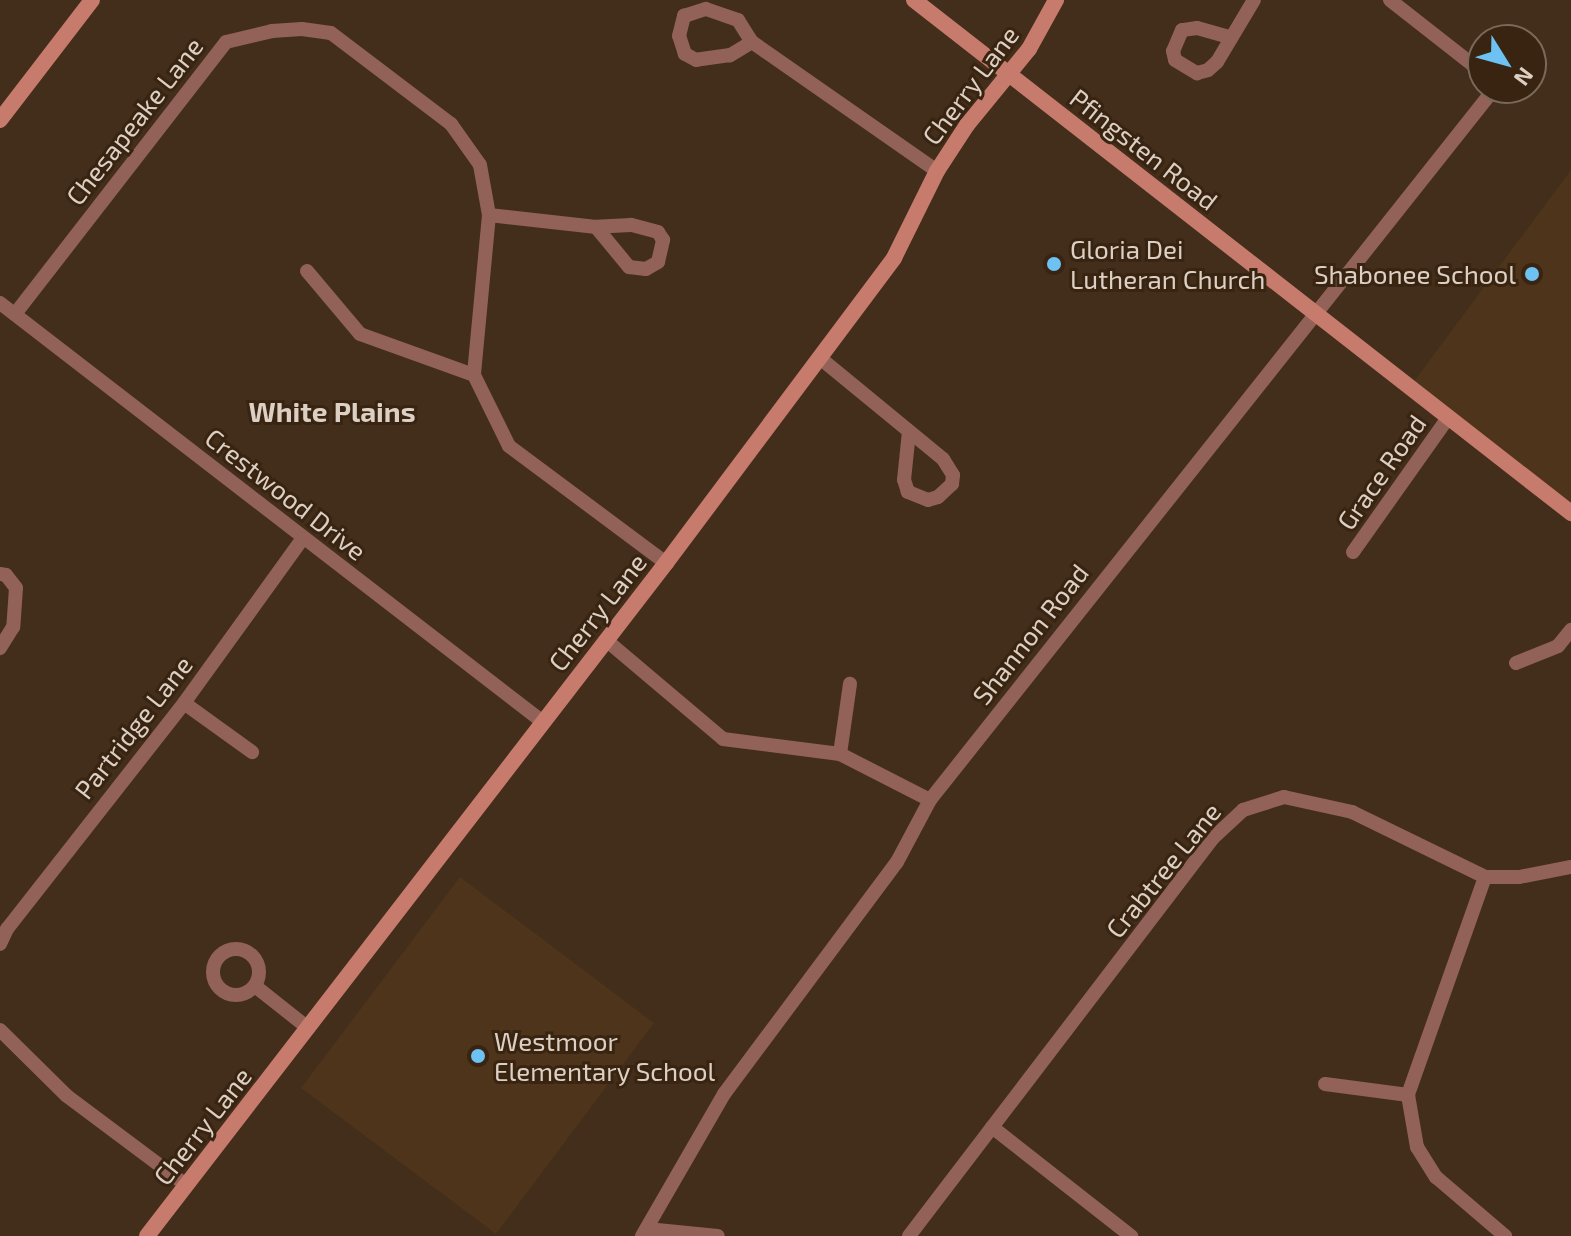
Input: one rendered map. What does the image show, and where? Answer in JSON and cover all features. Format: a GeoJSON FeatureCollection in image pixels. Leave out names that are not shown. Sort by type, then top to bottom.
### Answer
{"type":"FeatureCollection","features":[{"type":"Feature","properties":{"kind":"street"},"geometry":{"type":"LineString","coordinates":[[0,120],[92,0]]}},
{"type":"Feature","properties":{"kind":"street","name":"Pfingsten Road"},"geometry":{"type":"LineString","coordinates":[[914,0],[1571,513]]}},
{"type":"Feature","properties":{"kind":"street","name":"Cherry Lane"},"geometry":{"type":"LineString","coordinates":[[147,1236],[666,563],[894,258],[937,171],[967,125],[1029,49],[1056,0]]}},
{"type":"Feature","properties":{"kind":"street"},"geometry":{"type":"LineString","coordinates":[[1229,37],[1254,0]]}},
{"type":"Feature","properties":{"kind":"street"},"geometry":{"type":"LineString","coordinates":[[1390,0],[1467,60]]}},
{"type":"Feature","properties":{"kind":"street"},"geometry":{"type":"LineString","coordinates":[[752,42],[730,55],[696,60],[685,54],[679,36],[684,16],[706,9],[738,20],[752,42],[937,171]]}},
{"type":"Feature","properties":{"kind":"street","name":"Chesapeake Lane"},"geometry":{"type":"LineString","coordinates":[[15,314],[226,42],[272,31],[302,29],[331,33],[451,124],[480,165],[489,215]]}},
{"type":"Feature","properties":{"kind":"street","name":"Shannon Road"},"geometry":{"type":"LineString","coordinates":[[645,1232],[724,1094],[897,862],[930,800],[1482,104]]}},
{"type":"Feature","properties":{"kind":"street"},"geometry":{"type":"LineString","coordinates":[[596,227],[629,267],[646,269],[658,262],[663,240],[658,232],[631,225],[596,227],[489,215],[474,375],[509,446],[666,563]]}},
{"type":"Feature","properties":{"kind":"street"},"geometry":{"type":"LineString","coordinates":[[307,271],[360,334],[474,375]]}},
{"type":"Feature","properties":{"kind":"street","name":"Crestwood Drive"},"geometry":{"type":"LineString","coordinates":[[0,303],[543,722]]}},
{"type":"Feature","properties":{"kind":"street"},"geometry":{"type":"LineString","coordinates":[[820,358],[943,459],[953,475],[952,484],[938,497],[928,500],[908,492],[904,480],[909,432]]}},
{"type":"Feature","properties":{"kind":"street","name":"Grace Road"},"geometry":{"type":"LineString","coordinates":[[1353,552],[1448,418]]}},
{"type":"Feature","properties":{"kind":"street","name":"Partridge Lane"},"geometry":{"type":"LineString","coordinates":[[0,944],[7,929],[184,703],[303,538]]}},
{"type":"Feature","properties":{"kind":"street"},"geometry":{"type":"LineString","coordinates":[[0,574],[6,575],[16,588],[13,627],[0,648]]}},
{"type":"Feature","properties":{"kind":"street"},"geometry":{"type":"LineString","coordinates":[[1516,663],[1558,646],[1571,630]]}},
{"type":"Feature","properties":{"kind":"street"},"geometry":{"type":"LineString","coordinates":[[606,640],[723,739],[840,754],[930,800]]}},
{"type":"Feature","properties":{"kind":"street"},"geometry":{"type":"LineString","coordinates":[[840,754],[850,684]]}},
{"type":"Feature","properties":{"kind":"street"},"geometry":{"type":"LineString","coordinates":[[184,703],[252,752]]}},
{"type":"Feature","properties":{"kind":"street","name":"Crabtree Lane"},"geometry":{"type":"LineString","coordinates":[[909,1236],[1213,838],[1243,810],[1284,797],[1352,812],[1485,877],[1519,877],[1571,867]]}},
{"type":"Feature","properties":{"kind":"street"},"geometry":{"type":"LineString","coordinates":[[1485,877],[1408,1095],[1417,1147],[1436,1177],[1505,1236]]}},
{"type":"Feature","properties":{"kind":"street"},"geometry":{"type":"LineString","coordinates":[[255,986],[308,1028]]}},
{"type":"Feature","properties":{"kind":"street"},"geometry":{"type":"LineString","coordinates":[[0,1030],[67,1096],[186,1185]]}},
{"type":"Feature","properties":{"kind":"street"},"geometry":{"type":"LineString","coordinates":[[1325,1084],[1408,1095]]}},
{"type":"Feature","properties":{"kind":"street"},"geometry":{"type":"LineString","coordinates":[[992,1127],[1131,1236]]}},
{"type":"Feature","properties":{"kind":"street"},"geometry":{"type":"LineString","coordinates":[[645,1232],[718,1236]]}},
{"type":"Feature","properties":{"kind":"shaded area","name":"Shabonee School"},"geometry":{"type":"Polygon","coordinates":[[[1571,170],[1571,514],[1409,388],[1571,170]]]}},
{"type":"Feature","properties":{"kind":"shaded area","name":"Westmoor Elementary School"},"geometry":{"type":"Polygon","coordinates":[[[460,877],[654,1023],[496,1234],[301,1088],[460,877]]]}},
{"type":"Feature","properties":{"kind":"place","name":"Gloria Dei Lutheran Church"},"geometry":{"type":"Point","coordinates":[1054,264]}},
{"type":"Feature","properties":{"kind":"place","name":"Shabonee School"},"geometry":{"type":"Point","coordinates":[1532,274]}},
{"type":"Feature","properties":{"kind":"place","name":"Westmoor Elementary School"},"geometry":{"type":"Point","coordinates":[478,1056]}},
{"type":"Feature","properties":{"kind":"district","name":"White Plains"},"geometry":{"type":"Point","coordinates":[332,411]}}]}
